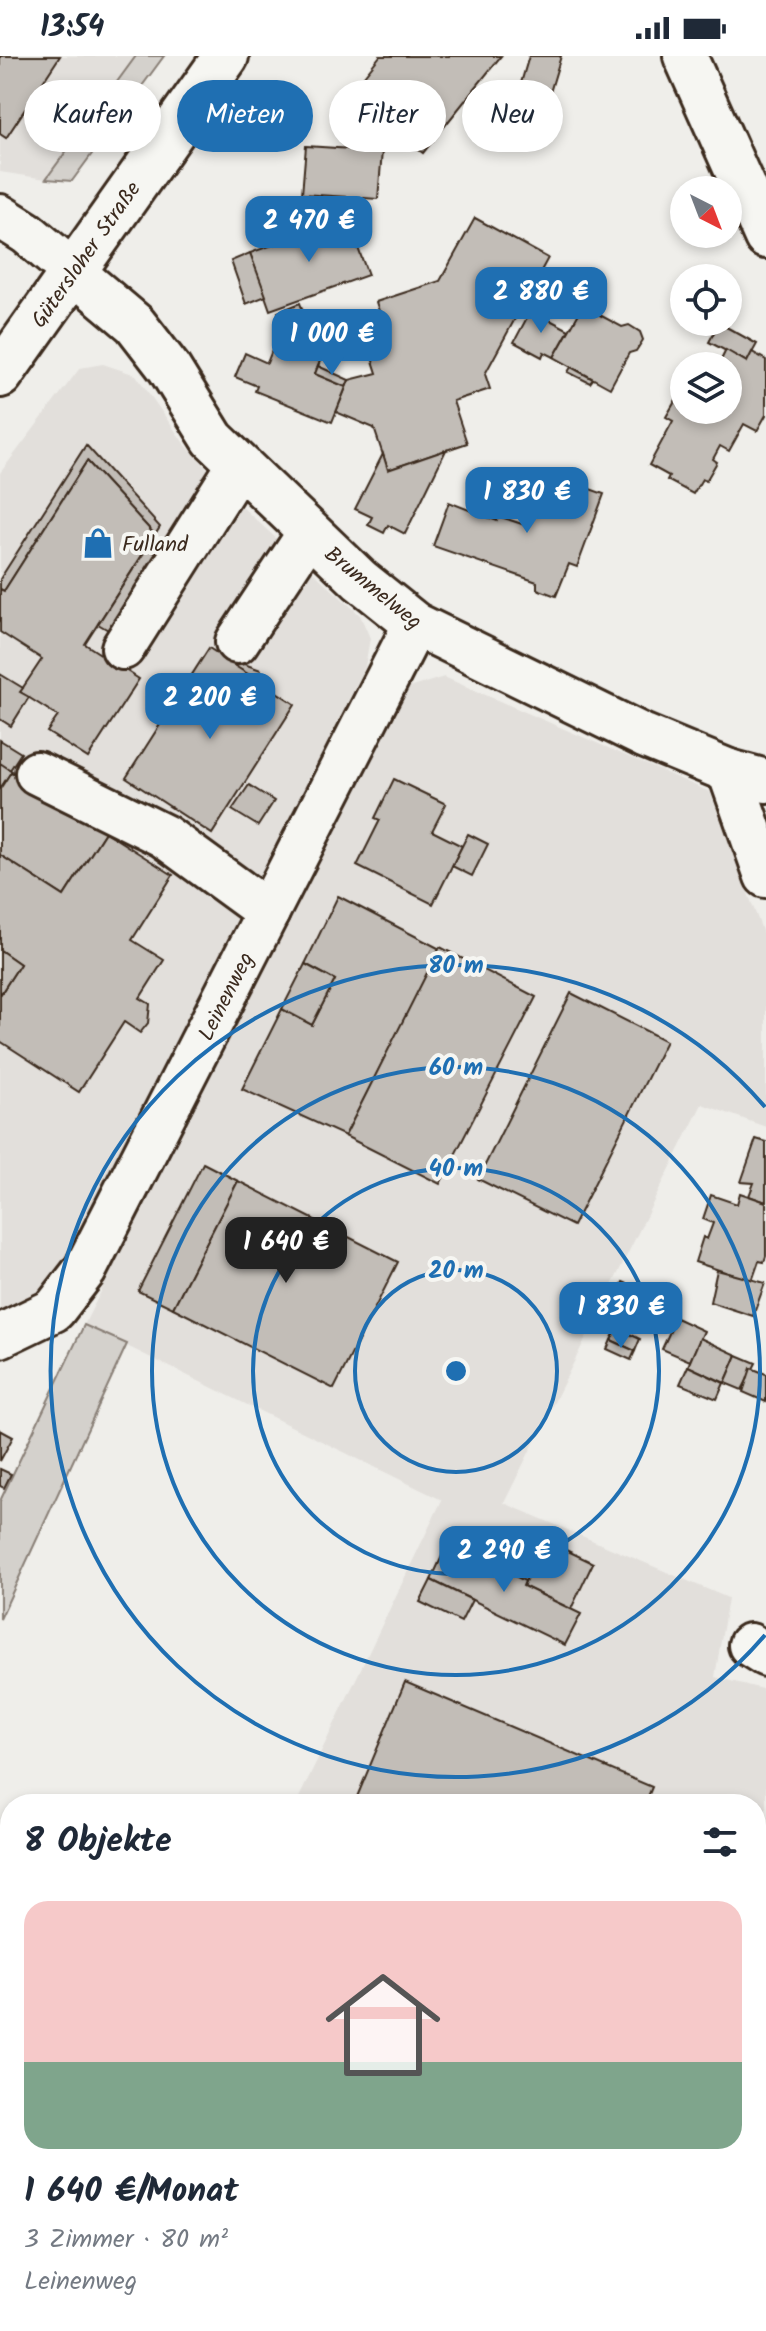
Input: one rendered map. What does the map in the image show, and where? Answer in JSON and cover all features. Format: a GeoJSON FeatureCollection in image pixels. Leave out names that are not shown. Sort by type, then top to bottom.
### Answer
{"type":"FeatureCollection","features":[{"type":"Feature","properties":{"kind":"main road","name":"Gütersloher Straße"},"geometry":{"type":"LineString","coordinates":[[0,375],[226,56]]}},
{"type":"Feature","properties":{"kind":"street"},"geometry":{"type":"LineString","coordinates":[[685,56],[766,237]]}},
{"type":"Feature","properties":{"kind":"street","name":"Brummelweg"},"geometry":{"type":"LineString","coordinates":[[0,216],[27,233],[135,324],[169,368],[213,439],[238,466],[309,533],[415,624],[644,736],[748,776]]}},
{"type":"Feature","properties":{"kind":"street"},"geometry":{"type":"LineString","coordinates":[[123,648],[238,466]]}},
{"type":"Feature","properties":{"kind":"street"},"geometry":{"type":"LineString","coordinates":[[237,642],[309,533]]}},
{"type":"Feature","properties":{"kind":"street","name":"Leinenweg"},"geometry":{"type":"LineString","coordinates":[[0,1336],[54,1310],[85,1270],[415,624]]}},
{"type":"Feature","properties":{"kind":"street"},"geometry":{"type":"LineString","coordinates":[[37,773],[164,836],[268,912]]}},
{"type":"Feature","properties":{"kind":"street"},"geometry":{"type":"LineString","coordinates":[[748,776],[766,876]]}},
{"type":"Feature","properties":{"kind":"shaded area"},"geometry":{"type":"Polygon","coordinates":[[[0,56],[136,56],[118,80],[24,80],[24,152],[66,152],[46,179],[0,172],[0,56]]]}},
{"type":"Feature","properties":{"kind":"shaded area"},"geometry":{"type":"Polygon","coordinates":[[[136,56],[164,56],[146,80],[118,80],[136,56]]]}},
{"type":"Feature","properties":{"kind":"shaded area"},"geometry":{"type":"Polygon","coordinates":[[[66,152],[93,152],[72,181],[46,179],[66,152]]]}},
{"type":"Feature","properties":{"kind":"shaded area"},"geometry":{"type":"Polygon","coordinates":[[[103,364],[136,375],[183,442],[241,506],[360,615],[370,638],[365,667],[72,1260],[34,1297],[0,1314],[0,473],[80,368],[103,364]]]}},
{"type":"Feature","properties":{"kind":"shaded area"},"geometry":{"type":"Polygon","coordinates":[[[444,677],[710,792],[766,941],[766,1127],[702,1104],[504,1503],[728,1598],[715,1677],[766,1690],[766,1794],[301,1794],[442,1500],[84,1325],[405,689],[444,677]]]}},
{"type":"Feature","properties":{"kind":"shaded area"},"geometry":{"type":"Polygon","coordinates":[[[84,1325],[127,1344],[0,1619],[0,1501],[84,1325]]]}},
{"type":"Feature","properties":{"kind":"building"},"geometry":{"type":"Polygon","coordinates":[[[0,56],[60,56],[44,80],[24,80],[24,111],[6,138],[0,134],[0,56]]]}},
{"type":"Feature","properties":{"kind":"building"},"geometry":{"type":"Polygon","coordinates":[[[380,56],[501,56],[482,80],[462,80],[462,104],[446,124],[446,80],[369,80],[364,76],[380,56]]]}},
{"type":"Feature","properties":{"kind":"building"},"geometry":{"type":"Polygon","coordinates":[[[529,56],[561,56],[554,80],[522,80],[529,56]]]}},
{"type":"Feature","properties":{"kind":"building"},"geometry":{"type":"Polygon","coordinates":[[[313,146],[329,148],[329,152],[382,152],[378,199],[302,194],[306,152],[313,152],[313,146]]]}},
{"type":"Feature","properties":{"kind":"building"},"geometry":{"type":"Polygon","coordinates":[[[347,218],[368,275],[270,310],[250,253],[347,218]]]}},
{"type":"Feature","properties":{"kind":"building"},"geometry":{"type":"Polygon","coordinates":[[[475,218],[548,258],[485,374],[490,389],[453,401],[467,443],[388,470],[374,428],[336,412],[349,380],[377,373],[363,330],[383,323],[376,302],[440,281],[475,218]]]}},
{"type":"Feature","properties":{"kind":"building"},"geometry":{"type":"Polygon","coordinates":[[[250,253],[266,296],[246,304],[231,261],[250,253]]]}},
{"type":"Feature","properties":{"kind":"building"},"geometry":{"type":"Polygon","coordinates":[[[300,303],[310,329],[287,337],[278,312],[300,303]]]}},
{"type":"Feature","properties":{"kind":"building"},"geometry":{"type":"Polygon","coordinates":[[[583,306],[622,327],[629,325],[640,332],[643,340],[636,351],[629,353],[610,388],[554,357],[583,306]]]}},
{"type":"Feature","properties":{"kind":"building"},"geometry":{"type":"Polygon","coordinates":[[[531,310],[569,330],[554,357],[544,352],[542,357],[514,342],[531,310]]]}},
{"type":"Feature","properties":{"kind":"building"},"geometry":{"type":"Polygon","coordinates":[[[712,336],[742,336],[757,344],[747,362],[742,359],[742,352],[728,352],[709,342],[712,336]]]}},
{"type":"Feature","properties":{"kind":"building"},"geometry":{"type":"Polygon","coordinates":[[[275,343],[320,361],[315,374],[346,387],[332,422],[255,391],[257,386],[235,377],[245,353],[267,363],[275,343]]]}},
{"type":"Feature","properties":{"kind":"building"},"geometry":{"type":"Polygon","coordinates":[[[752,352],[766,360],[766,415],[757,431],[744,424],[729,451],[720,446],[713,459],[717,462],[706,481],[702,479],[693,494],[667,480],[669,476],[649,465],[671,424],[742,424],[742,359],[747,362],[752,352]]]}},
{"type":"Feature","properties":{"kind":"building"},"geometry":{"type":"Polygon","coordinates":[[[318,366],[349,380],[346,387],[315,374],[318,366]]]}},
{"type":"Feature","properties":{"kind":"building"},"geometry":{"type":"Polygon","coordinates":[[[571,367],[593,379],[590,383],[568,372],[571,367]]]}},
{"type":"Feature","properties":{"kind":"building"},"geometry":{"type":"Polygon","coordinates":[[[86,445],[160,527],[155,535],[87,461],[4,591],[0,589],[0,579],[86,445]]]}},
{"type":"Feature","properties":{"kind":"building"},"geometry":{"type":"Polygon","coordinates":[[[446,450],[405,534],[388,525],[384,533],[368,525],[372,517],[355,509],[383,454],[388,470],[446,450]]]}},
{"type":"Feature","properties":{"kind":"building"},"geometry":{"type":"Polygon","coordinates":[[[87,461],[155,535],[85,644],[139,679],[88,758],[47,732],[58,716],[20,692],[42,659],[0,632],[0,589],[4,591],[87,461]]]}},
{"type":"Feature","properties":{"kind":"building"},"geometry":{"type":"Polygon","coordinates":[[[548,474],[604,494],[577,567],[569,564],[556,596],[537,589],[537,582],[433,546],[449,502],[497,521],[498,516],[528,526],[548,474]]]}},
{"type":"Feature","properties":{"kind":"building"},"geometry":{"type":"Polygon","coordinates":[[[147,548],[160,555],[110,631],[98,624],[147,548]]]}},
{"type":"Feature","properties":{"kind":"building"},"geometry":{"type":"Polygon","coordinates":[[[209,648],[295,704],[212,834],[126,778],[209,648]]]}},
{"type":"Feature","properties":{"kind":"building"},"geometry":{"type":"Polygon","coordinates":[[[244,664],[261,670],[269,687],[235,666],[244,664]]]}},
{"type":"Feature","properties":{"kind":"building"},"geometry":{"type":"Polygon","coordinates":[[[0,674],[23,688],[20,692],[29,697],[11,726],[0,719],[0,674]]]}},
{"type":"Feature","properties":{"kind":"building"},"geometry":{"type":"Polygon","coordinates":[[[0,740],[21,753],[10,770],[0,764],[0,740]]]}},
{"type":"Feature","properties":{"kind":"building"},"geometry":{"type":"Polygon","coordinates":[[[0,763],[12,771],[0,789],[0,763]]]}},
{"type":"Feature","properties":{"kind":"building"},"geometry":{"type":"Polygon","coordinates":[[[11,772],[105,832],[64,896],[0,855],[0,789],[11,772]]]}},
{"type":"Feature","properties":{"kind":"building"},"geometry":{"type":"Polygon","coordinates":[[[394,779],[446,804],[432,831],[462,846],[433,904],[357,866],[380,820],[375,818],[394,779]]]}},
{"type":"Feature","properties":{"kind":"building"},"geometry":{"type":"Polygon","coordinates":[[[249,785],[274,801],[258,826],[232,810],[249,785]]]}},
{"type":"Feature","properties":{"kind":"building"},"geometry":{"type":"Polygon","coordinates":[[[105,832],[173,875],[132,940],[164,960],[140,998],[150,1004],[148,1023],[140,1033],[124,1022],[79,1092],[0,1041],[0,995],[20,964],[0,950],[0,855],[64,896],[105,832]]]}},
{"type":"Feature","properties":{"kind":"building"},"geometry":{"type":"Polygon","coordinates":[[[468,834],[488,844],[472,876],[452,866],[468,834]]]}},
{"type":"Feature","properties":{"kind":"building"},"geometry":{"type":"Polygon","coordinates":[[[338,896],[440,949],[345,1136],[242,1089],[282,1009],[312,1025],[335,980],[305,964],[338,896]]]}},
{"type":"Feature","properties":{"kind":"building"},"geometry":{"type":"Polygon","coordinates":[[[440,947],[536,997],[440,1184],[345,1136],[440,947]]]}},
{"type":"Feature","properties":{"kind":"building"},"geometry":{"type":"Polygon","coordinates":[[[0,950],[20,964],[0,995],[0,950]]]}},
{"type":"Feature","properties":{"kind":"building"},"geometry":{"type":"Polygon","coordinates":[[[305,964],[335,980],[312,1025],[282,1009],[305,964]]]}},
{"type":"Feature","properties":{"kind":"building"},"geometry":{"type":"Polygon","coordinates":[[[571,993],[666,1041],[573,1226],[478,1179],[571,993]]]}},
{"type":"Feature","properties":{"kind":"building"},"geometry":{"type":"Polygon","coordinates":[[[756,1139],[766,1142],[766,1202],[749,1196],[754,1183],[741,1182],[756,1139]]]}},
{"type":"Feature","properties":{"kind":"building"},"geometry":{"type":"Polygon","coordinates":[[[203,1163],[238,1181],[173,1308],[138,1291],[203,1163]]]}},
{"type":"Feature","properties":{"kind":"building"},"geometry":{"type":"Polygon","coordinates":[[[238,1181],[398,1262],[334,1389],[173,1308],[238,1181]]]}},
{"type":"Feature","properties":{"kind":"building"},"geometry":{"type":"Polygon","coordinates":[[[740,1193],[766,1202],[766,1256],[764,1262],[759,1261],[752,1281],[695,1262],[703,1237],[707,1239],[713,1223],[703,1219],[711,1195],[737,1204],[740,1193]]]}},
{"type":"Feature","properties":{"kind":"building"},"geometry":{"type":"Polygon","coordinates":[[[717,1270],[765,1283],[753,1316],[710,1302],[717,1270]]]}},
{"type":"Feature","properties":{"kind":"building"},"geometry":{"type":"Polygon","coordinates":[[[623,1282],[635,1287],[631,1299],[619,1294],[623,1282]]]}},
{"type":"Feature","properties":{"kind":"building"},"geometry":{"type":"Polygon","coordinates":[[[619,1294],[631,1299],[628,1306],[616,1302],[619,1294]]]}},
{"type":"Feature","properties":{"kind":"building"},"geometry":{"type":"Polygon","coordinates":[[[676,1318],[704,1331],[690,1361],[662,1349],[676,1318]]]}},
{"type":"Feature","properties":{"kind":"building"},"geometry":{"type":"Polygon","coordinates":[[[617,1328],[640,1339],[635,1351],[611,1340],[617,1328]]]}},
{"type":"Feature","properties":{"kind":"building"},"geometry":{"type":"Polygon","coordinates":[[[700,1338],[737,1355],[725,1383],[688,1366],[700,1338]]]}},
{"type":"Feature","properties":{"kind":"building"},"geometry":{"type":"Polygon","coordinates":[[[611,1340],[635,1351],[631,1360],[607,1349],[611,1340]]]}},
{"type":"Feature","properties":{"kind":"building"},"geometry":{"type":"Polygon","coordinates":[[[737,1355],[756,1363],[742,1390],[725,1383],[737,1355]]]}},
{"type":"Feature","properties":{"kind":"building"},"geometry":{"type":"Polygon","coordinates":[[[688,1366],[724,1383],[717,1399],[680,1384],[688,1366]]]}},
{"type":"Feature","properties":{"kind":"building"},"geometry":{"type":"Polygon","coordinates":[[[751,1368],[766,1374],[766,1402],[743,1392],[751,1368]]]}},
{"type":"Feature","properties":{"kind":"building"},"geometry":{"type":"Polygon","coordinates":[[[0,1430],[13,1437],[0,1461],[0,1430]]]}},
{"type":"Feature","properties":{"kind":"building"},"geometry":{"type":"Polygon","coordinates":[[[0,1469],[11,1474],[4,1488],[0,1486],[0,1469]]]}},
{"type":"Feature","properties":{"kind":"building"},"geometry":{"type":"Polygon","coordinates":[[[545,1540],[593,1563],[571,1609],[523,1586],[545,1540]]]}},
{"type":"Feature","properties":{"kind":"building"},"geometry":{"type":"Polygon","coordinates":[[[448,1543],[525,1581],[523,1586],[581,1614],[565,1645],[431,1580],[448,1543]]]}},
{"type":"Feature","properties":{"kind":"building"},"geometry":{"type":"Polygon","coordinates":[[[431,1580],[472,1600],[461,1622],[420,1602],[431,1580]]]}},
{"type":"Feature","properties":{"kind":"building"},"geometry":{"type":"Polygon","coordinates":[[[405,1682],[652,1787],[649,1794],[358,1794],[405,1682]]]}},
{"type":"Feature","properties":{"kind":"place","name":"Fulland"},"geometry":{"type":"Point","coordinates":[98,543]}}]}
